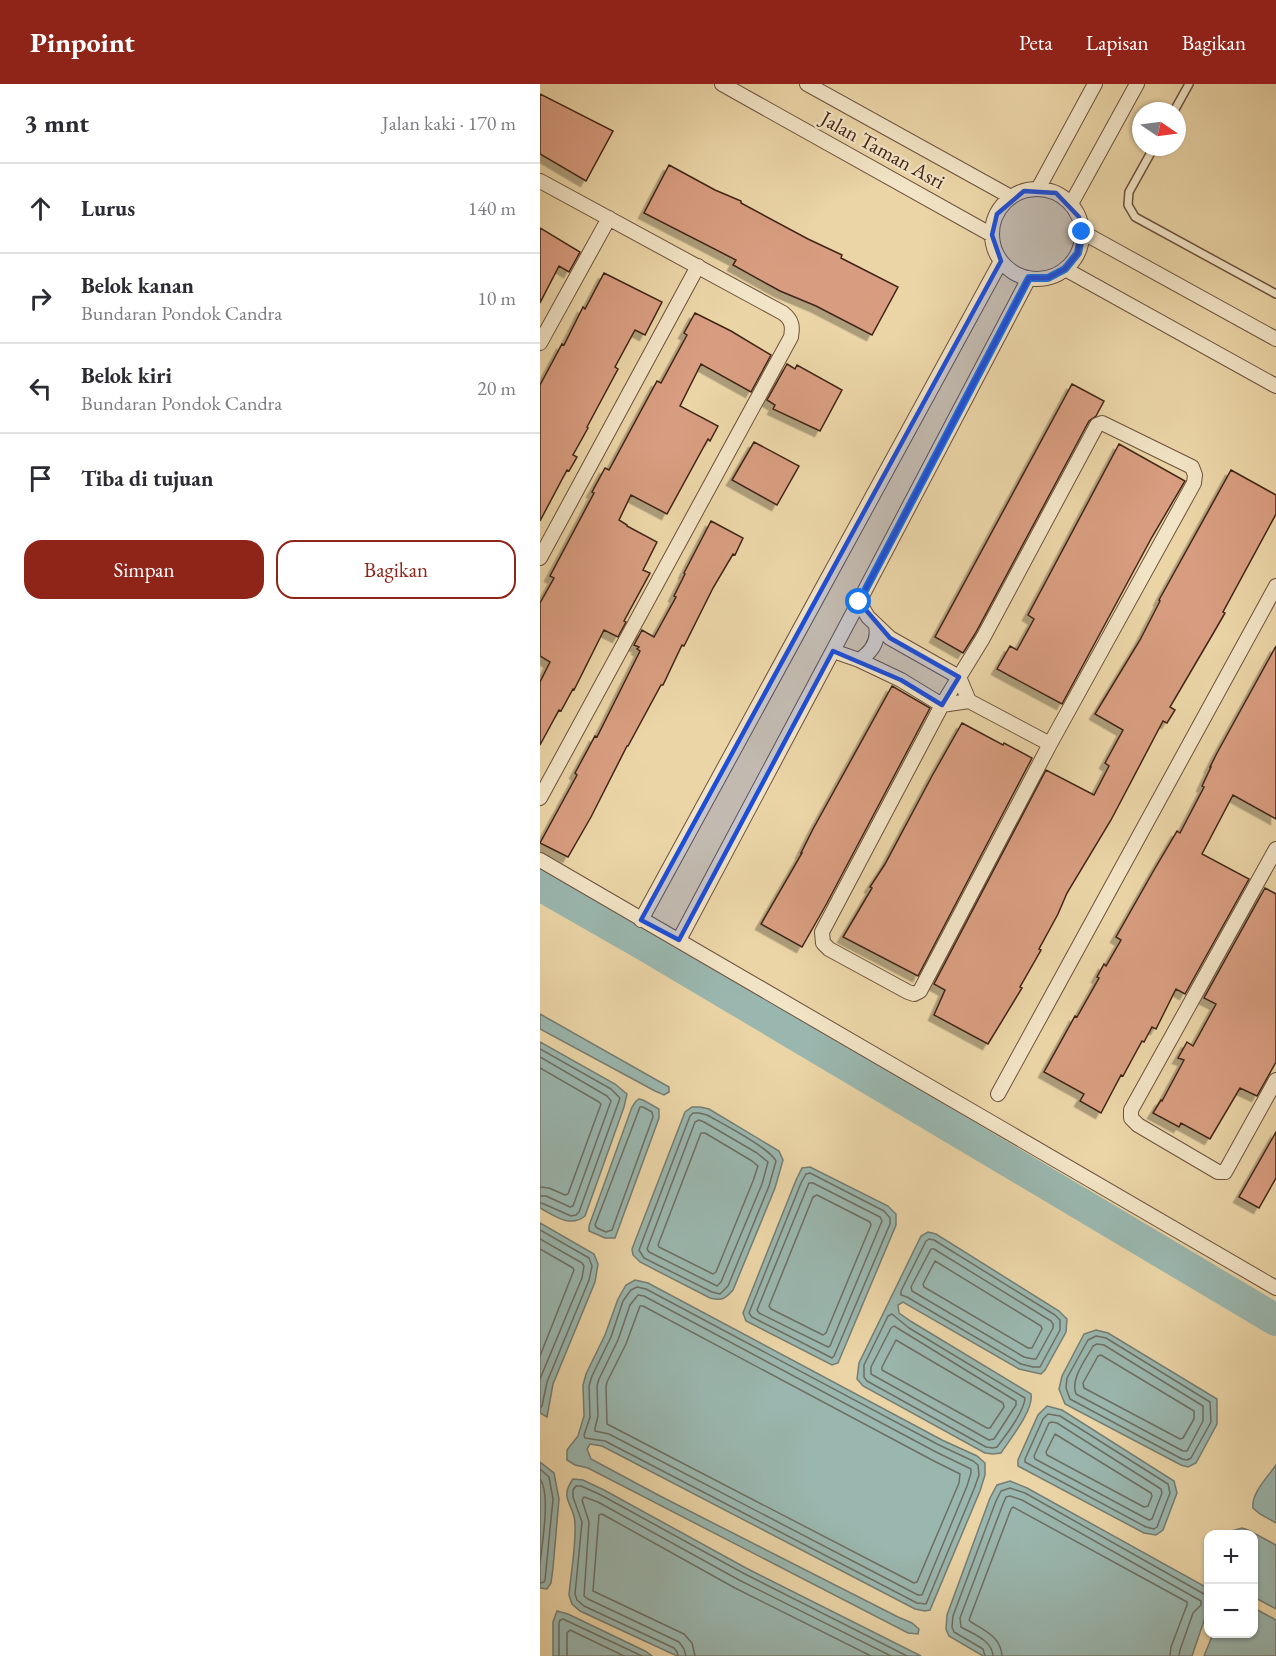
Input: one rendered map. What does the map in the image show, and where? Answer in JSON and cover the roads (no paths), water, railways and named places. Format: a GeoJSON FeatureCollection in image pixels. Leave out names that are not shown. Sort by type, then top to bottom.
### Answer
{"type":"FeatureCollection","features":[{"type":"Feature","properties":{"kind":"street","name":"Jalan Taman Asri"},"geometry":{"type":"LineString","coordinates":[[722,84],[992,235]]}},
{"type":"Feature","properties":{"kind":"street","name":"Jalan Taman Asri"},"geometry":{"type":"LineString","coordinates":[[807,84],[1011,197]]}},
{"type":"Feature","properties":{"kind":"street"},"geometry":{"type":"LineString","coordinates":[[1038,189],[1095,84]]}},
{"type":"Feature","properties":{"kind":"street"},"geometry":{"type":"LineString","coordinates":[[1071,204],[1137,84]]}},
{"type":"Feature","properties":{"kind":"street"},"geometry":{"type":"LineString","coordinates":[[540,181],[783,313],[792,322],[791,337],[540,798]]}},
{"type":"Feature","properties":{"kind":"street"},"geometry":{"type":"LineString","coordinates":[[1038,189],[1056,193],[1071,204],[1079,217],[1082,232],[1078,253],[1065,269],[1048,278],[1029,278],[1014,272],[1001,261],[992,235],[997,214],[1011,197],[1024,191],[1038,189]]}},
{"type":"Feature","properties":{"kind":"street"},"geometry":{"type":"LineString","coordinates":[[540,343],[609,218]]}},
{"type":"Feature","properties":{"kind":"street"},"geometry":{"type":"LineString","coordinates":[[1082,232],[1276,339]]}},
{"type":"Feature","properties":{"kind":"street"},"geometry":{"type":"LineString","coordinates":[[641,920],[1001,261]]}},
{"type":"Feature","properties":{"kind":"street"},"geometry":{"type":"LineString","coordinates":[[540,558],[698,266]]}},
{"type":"Feature","properties":{"kind":"street"},"geometry":{"type":"LineString","coordinates":[[1065,269],[1276,386]]}},
{"type":"Feature","properties":{"kind":"street"},"geometry":{"type":"LineString","coordinates":[[679,940],[1029,278]]}},
{"type":"Feature","properties":{"kind":"street"},"geometry":{"type":"LineString","coordinates":[[1102,423],[1192,467],[1195,475],[1194,483],[1050,744],[920,991],[914,994],[830,949],[823,943],[822,932],[959,677],[983,638],[1099,424],[1102,423]]}},
{"type":"Feature","properties":{"kind":"street"},"geometry":{"type":"LineString","coordinates":[[998,1094],[1276,586]]}},
{"type":"Feature","properties":{"kind":"street"},"geometry":{"type":"LineString","coordinates":[[859,602],[868,617],[890,638],[959,677],[969,701]]}},
{"type":"Feature","properties":{"kind":"street"},"geometry":{"type":"LineString","coordinates":[[859,660],[875,646],[876,626]]}},
{"type":"Feature","properties":{"kind":"street"},"geometry":{"type":"LineString","coordinates":[[833,651],[859,660],[901,680],[942,705],[969,701],[1050,744]]}},
{"type":"Feature","properties":{"kind":"street"},"geometry":{"type":"LineString","coordinates":[[1274,857],[1131,1110],[1131,1118],[1138,1125],[1218,1172],[1225,1172],[1276,1080]]}},
{"type":"Feature","properties":{"kind":"street"},"geometry":{"type":"LineString","coordinates":[[540,860],[1276,1288]]}},
{"type":"Feature","properties":{"kind":"lane"},"geometry":{"type":"LineString","coordinates":[[1179,102],[1189,84]]}},
{"type":"Feature","properties":{"kind":"lane"},"geometry":{"type":"LineString","coordinates":[[1149,156],[1129,192],[1128,205],[1135,217],[1276,294]]}},
{"type":"Feature","properties":{"kind":"water"},"geometry":{"type":"Polygon","coordinates":[[[540,1014],[669,1087],[669,1092],[664,1095],[655,1091],[540,1029],[540,1014]]]}},
{"type":"Feature","properties":{"kind":"water"},"geometry":{"type":"Polygon","coordinates":[[[540,1042],[615,1084],[627,1094],[585,1216],[574,1221],[562,1219],[540,1208],[540,1042]]]}},
{"type":"Feature","properties":{"kind":"water"},"geometry":{"type":"Polygon","coordinates":[[[639,1099],[659,1109],[659,1118],[615,1238],[605,1238],[589,1231],[589,1226],[632,1107],[639,1099]]]}},
{"type":"Feature","properties":{"kind":"water"},"geometry":{"type":"Polygon","coordinates":[[[692,1107],[709,1109],[779,1151],[783,1160],[775,1188],[733,1290],[720,1299],[710,1298],[640,1262],[633,1255],[632,1249],[685,1112],[692,1107]]]}},
{"type":"Feature","properties":{"kind":"water"},"geometry":{"type":"Polygon","coordinates":[[[810,1167],[888,1206],[896,1214],[896,1225],[838,1363],[832,1365],[746,1321],[743,1313],[796,1180],[802,1168],[810,1167]]]}},
{"type":"Feature","properties":{"kind":"water"},"geometry":{"type":"Polygon","coordinates":[[[540,1223],[594,1254],[598,1264],[595,1282],[553,1384],[547,1417],[540,1413],[540,1223]]]}},
{"type":"Feature","properties":{"kind":"water"},"geometry":{"type":"Polygon","coordinates":[[[928,1232],[936,1234],[1059,1311],[1067,1319],[1066,1332],[1041,1374],[1019,1369],[903,1302],[898,1305],[899,1313],[912,1322],[1031,1394],[1031,1401],[1025,1416],[1001,1453],[985,1453],[863,1386],[857,1379],[859,1363],[921,1236],[928,1232]]]}},
{"type":"Feature","properties":{"kind":"water"},"geometry":{"type":"Polygon","coordinates":[[[635,1280],[648,1283],[942,1440],[977,1456],[985,1463],[985,1475],[980,1491],[930,1610],[925,1611],[915,1609],[602,1446],[590,1444],[587,1449],[591,1459],[912,1623],[919,1629],[918,1634],[908,1633],[588,1468],[575,1465],[567,1460],[567,1450],[578,1436],[584,1416],[583,1385],[586,1374],[605,1335],[618,1299],[626,1285],[635,1280]]]}},
{"type":"Feature","properties":{"kind":"water"},"geometry":{"type":"Polygon","coordinates":[[[1096,1330],[1108,1333],[1217,1399],[1217,1424],[1196,1463],[1188,1467],[1181,1465],[1065,1404],[1059,1389],[1062,1376],[1084,1334],[1096,1330]]]}},
{"type":"Feature","properties":{"kind":"water"},"geometry":{"type":"Polygon","coordinates":[[[1047,1406],[1062,1410],[1174,1481],[1177,1493],[1163,1530],[1156,1535],[1144,1533],[1018,1466],[1018,1460],[1038,1415],[1047,1406]]]}},
{"type":"Feature","properties":{"kind":"water"},"geometry":{"type":"Polygon","coordinates":[[[540,1462],[554,1473],[559,1499],[551,1583],[547,1589],[540,1588],[540,1462]]]}},
{"type":"Feature","properties":{"kind":"water"},"geometry":{"type":"Polygon","coordinates":[[[1276,1465],[1276,1523],[1253,1508],[1253,1502],[1257,1491],[1276,1465]]]}},
{"type":"Feature","properties":{"kind":"water"},"geometry":{"type":"Polygon","coordinates":[[[573,1479],[583,1480],[604,1490],[746,1568],[921,1656],[677,1656],[580,1611],[572,1604],[569,1595],[575,1524],[567,1492],[573,1479]]]}},
{"type":"Feature","properties":{"kind":"water"},"geometry":{"type":"Polygon","coordinates":[[[1010,1481],[1027,1488],[1204,1586],[1204,1621],[1192,1656],[983,1656],[949,1636],[946,1629],[947,1615],[990,1498],[997,1485],[1010,1481]]]}},
{"type":"Feature","properties":{"kind":"water"},"geometry":{"type":"Polygon","coordinates":[[[1258,1535],[1276,1545],[1276,1609],[1258,1599],[1258,1535]]]}},
{"type":"Feature","properties":{"kind":"water"},"geometry":{"type":"Polygon","coordinates":[[[1258,1610],[1276,1620],[1276,1656],[1204,1656],[1211,1638],[1258,1638],[1258,1610]]]}},
{"type":"Feature","properties":{"kind":"water"},"geometry":{"type":"Polygon","coordinates":[[[557,1611],[568,1614],[652,1656],[553,1656],[553,1622],[557,1611]]]}},
{"type":"Feature","properties":{"kind":"waterway"},"geometry":{"type":"LineString","coordinates":[[540,885],[1276,1320]]}}]}
